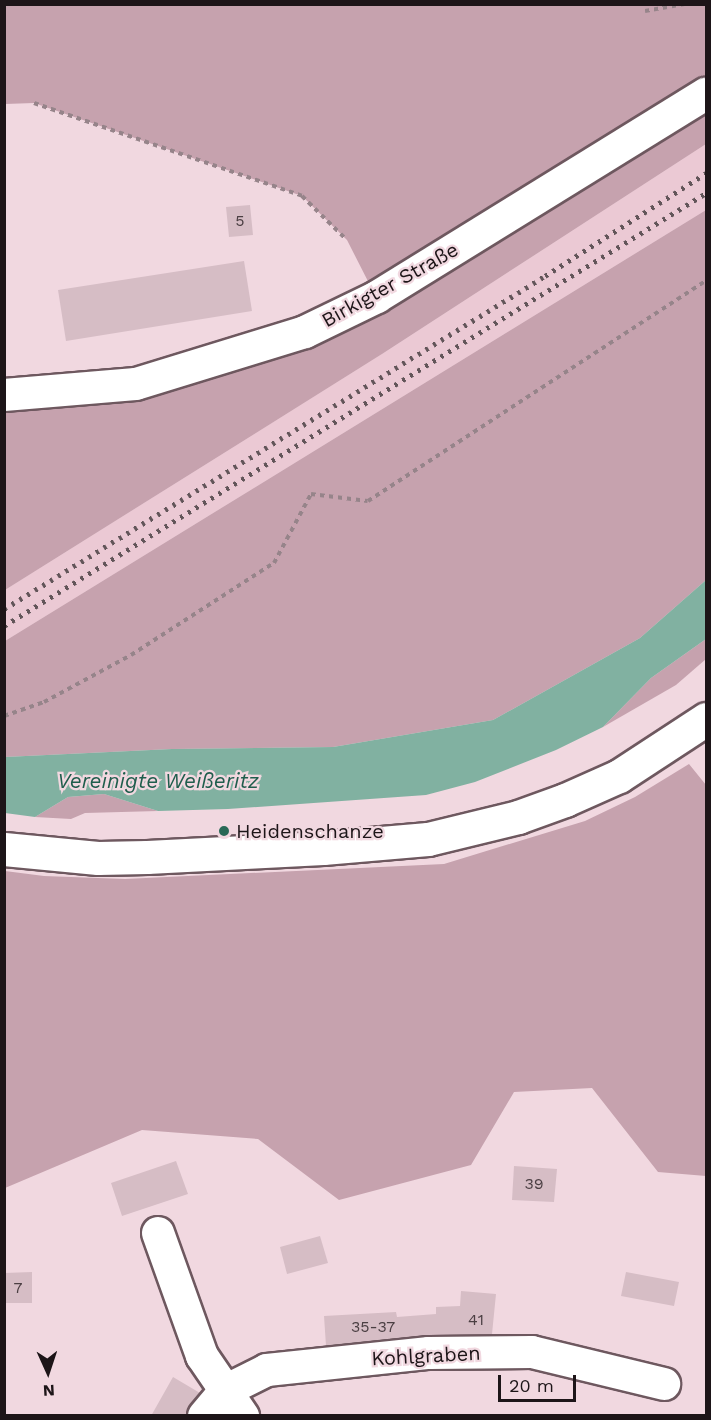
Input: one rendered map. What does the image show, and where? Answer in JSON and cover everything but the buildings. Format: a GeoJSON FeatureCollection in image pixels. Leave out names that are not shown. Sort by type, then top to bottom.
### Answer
{"type":"FeatureCollection","features":[{"type":"Feature","properties":{"kind":"main road"},"geometry":{"type":"LineString","coordinates":[[4,849],[98,858],[147,857],[323,848],[440,836],[518,817],[565,800],[619,776],[706,719]]}},
{"type":"Feature","properties":{"kind":"street","name":"Birkigter Straße"},"geometry":{"type":"LineString","coordinates":[[4,395],[136,384],[305,332],[376,297],[706,94]]}},
{"type":"Feature","properties":{"kind":"street"},"geometry":{"type":"LineString","coordinates":[[158,1233],[202,1356],[243,1416]]}},
{"type":"Feature","properties":{"kind":"street","name":"Kohlgraben"},"geometry":{"type":"LineString","coordinates":[[204,1416],[225,1391],[267,1370],[429,1353],[532,1352],[664,1384]]}},
{"type":"Feature","properties":{"kind":"path"},"geometry":{"type":"LineString","coordinates":[[645,11],[684,4]]}},
{"type":"Feature","properties":{"kind":"path"},"geometry":{"type":"LineString","coordinates":[[34,103],[302,196],[347,240]]}},
{"type":"Feature","properties":{"kind":"path"},"geometry":{"type":"LineString","coordinates":[[4,716],[44,702],[131,656],[274,563],[311,494],[368,501],[706,281]]}},
{"type":"Feature","properties":{"kind":"shaded area"},"geometry":{"type":"Polygon","coordinates":[[[5,5],[706,5],[706,144],[382,354],[5,590],[5,395],[136,384],[376,297],[347,240],[302,196],[34,103],[5,104],[5,5]]]}},
{"type":"Feature","properties":{"kind":"shaded area"},"geometry":{"type":"Polygon","coordinates":[[[706,144],[706,210],[5,641],[5,590],[382,354],[706,144]]]}},
{"type":"Feature","properties":{"kind":"shaded area"},"geometry":{"type":"Polygon","coordinates":[[[706,210],[706,580],[640,638],[493,720],[333,747],[172,749],[5,757],[5,641],[706,210]]]}},
{"type":"Feature","properties":{"kind":"shaded area"},"geometry":{"type":"Polygon","coordinates":[[[706,639],[706,659],[676,685],[603,727],[651,678],[706,639]]]}},
{"type":"Feature","properties":{"kind":"shaded area"},"geometry":{"type":"Polygon","coordinates":[[[689,764],[706,785],[706,1176],[658,1172],[592,1088],[514,1092],[471,1165],[339,1200],[258,1139],[142,1130],[5,1188],[5,871],[44,876],[125,879],[444,864],[585,821],[635,797],[689,764]]]}},
{"type":"Feature","properties":{"kind":"shaded area"},"geometry":{"type":"Polygon","coordinates":[[[104,794],[158,811],[85,813],[71,819],[35,817],[68,797],[104,794]]]}},
{"type":"Feature","properties":{"kind":"water","name":"Vereinigte Weißeritz"},"geometry":{"type":"Polygon","coordinates":[[[706,580],[706,639],[651,678],[603,727],[556,750],[475,782],[426,795],[228,809],[158,811],[104,794],[68,797],[35,817],[5,813],[5,757],[172,749],[333,747],[493,720],[640,638],[706,580]]]}},
{"type":"Feature","properties":{"kind":"railway"},"geometry":{"type":"LineString","coordinates":[[4,609],[545,276],[706,173]]}},
{"type":"Feature","properties":{"kind":"railway"},"geometry":{"type":"LineString","coordinates":[[4,626],[706,193]]}},
{"type":"Feature","properties":{"kind":"place","name":"Heidenschanze"},"geometry":{"type":"Point","coordinates":[224,831]}}]}
